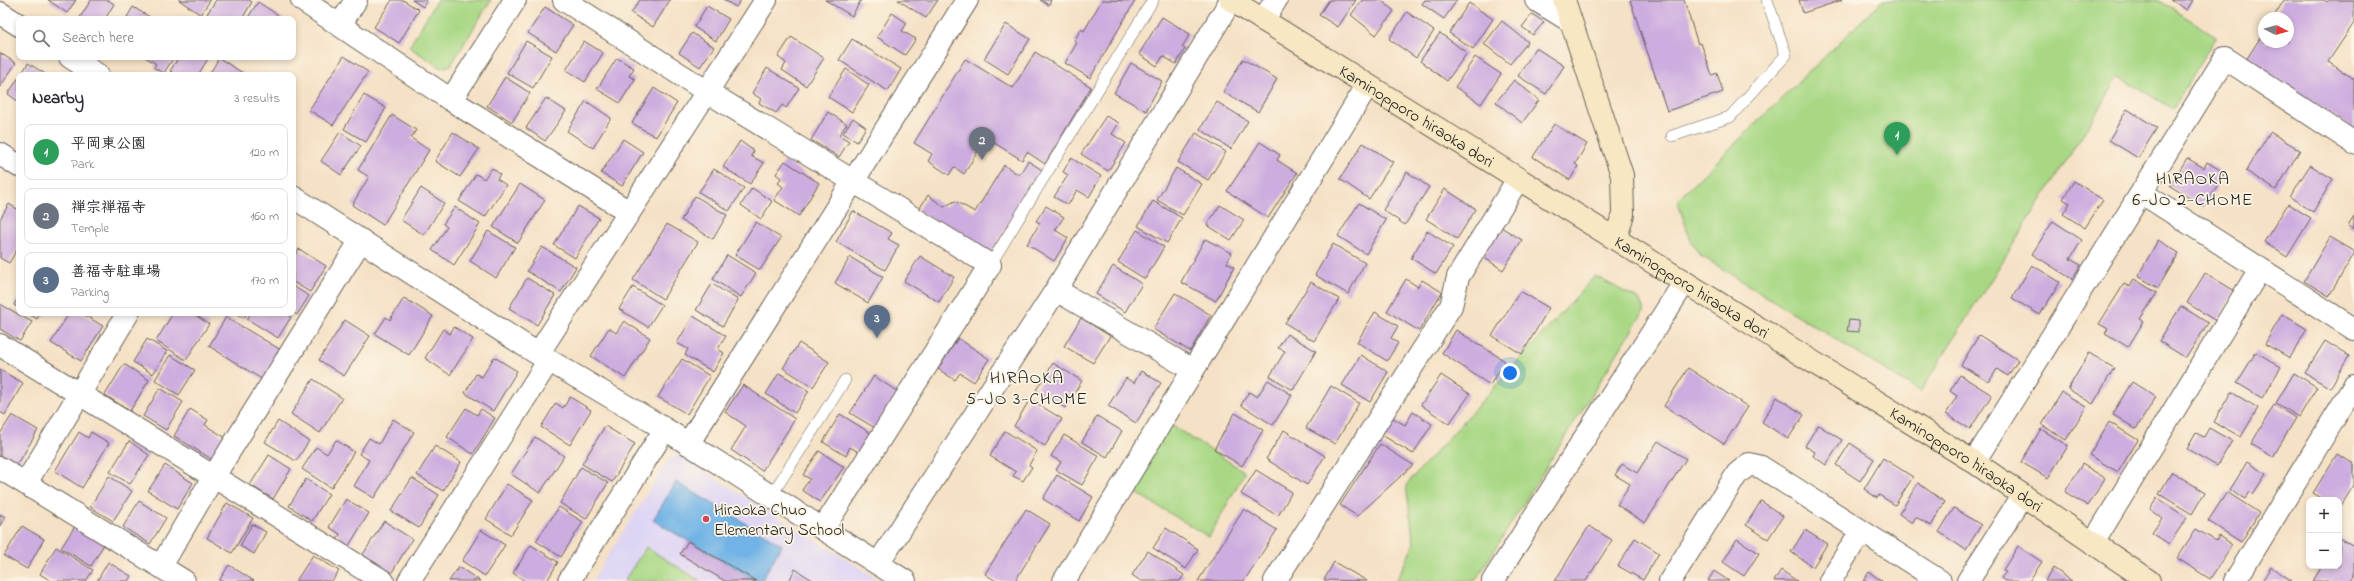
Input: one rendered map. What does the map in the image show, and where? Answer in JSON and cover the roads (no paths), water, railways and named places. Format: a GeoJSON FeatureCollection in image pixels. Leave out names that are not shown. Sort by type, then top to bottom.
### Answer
{"type":"FeatureCollection","features":[{"type":"Feature","properties":{"kind":"street"},"geometry":{"type":"LineString","coordinates":[[302,0],[451,100],[629,212]]}},
{"type":"Feature","properties":{"kind":"street"},"geometry":{"type":"LineString","coordinates":[[340,25],[356,0]]}},
{"type":"Feature","properties":{"kind":"street"},"geometry":{"type":"LineString","coordinates":[[451,100],[515,0]]}},
{"type":"Feature","properties":{"kind":"street"},"geometry":{"type":"LineString","coordinates":[[564,0],[706,91],[990,265],[823,529]]}},
{"type":"Feature","properties":{"kind":"street"},"geometry":{"type":"LineString","coordinates":[[409,581],[544,357],[629,212],[766,0]]}},
{"type":"Feature","properties":{"kind":"street"},"geometry":{"type":"LineString","coordinates":[[688,444],[967,0]]}},
{"type":"Feature","properties":{"kind":"street"},"geometry":{"type":"LineString","coordinates":[[878,564],[1056,290],[1231,0]]}},
{"type":"Feature","properties":{"kind":"street","name":"Kaminopporo hiraoka dori"},"geometry":{"type":"LineString","coordinates":[[1231,0],[1367,86],[1616,238],[1684,282],[1974,462],[2149,581]]}},
{"type":"Feature","properties":{"kind":"street"},"geometry":{"type":"LineString","coordinates":[[1263,20],[1276,0]]}},
{"type":"Feature","properties":{"kind":"street"},"geometry":{"type":"LineString","coordinates":[[1536,0],[1570,21]]}},
{"type":"Feature","properties":{"kind":"street"},"geometry":{"type":"LineString","coordinates":[[1564,0],[1622,175],[1623,214],[1616,238]]}},
{"type":"Feature","properties":{"kind":"street"},"geometry":{"type":"LineString","coordinates":[[0,13],[16,23]]}},
{"type":"Feature","properties":{"kind":"street"},"geometry":{"type":"LineString","coordinates":[[1974,462],[2225,58],[2354,143]]}},
{"type":"Feature","properties":{"kind":"street"},"geometry":{"type":"LineString","coordinates":[[75,60],[93,72]]}},
{"type":"Feature","properties":{"kind":"street"},"geometry":{"type":"LineString","coordinates":[[1064,581],[1367,86]]}},
{"type":"Feature","properties":{"kind":"street"},"geometry":{"type":"LineString","coordinates":[[0,154],[16,164]]}},
{"type":"Feature","properties":{"kind":"street"},"geometry":{"type":"LineString","coordinates":[[1275,581],[1451,306],[1458,277],[1518,179]]}},
{"type":"Feature","properties":{"kind":"street"},"geometry":{"type":"LineString","coordinates":[[2142,193],[2354,329]]}},
{"type":"Feature","properties":{"kind":"street"},"geometry":{"type":"LineString","coordinates":[[296,199],[544,357],[665,429],[905,581]]}},
{"type":"Feature","properties":{"kind":"street"},"geometry":{"type":"LineString","coordinates":[[161,566],[214,476],[361,240]]}},
{"type":"Feature","properties":{"kind":"street"},"geometry":{"type":"LineString","coordinates":[[2093,543],[2260,269]]}},
{"type":"Feature","properties":{"kind":"street"},"geometry":{"type":"LineString","coordinates":[[1493,581],[1684,282]]}},
{"type":"Feature","properties":{"kind":"street"},"geometry":{"type":"LineString","coordinates":[[1056,290],[1193,370]]}},
{"type":"Feature","properties":{"kind":"street"},"geometry":{"type":"LineString","coordinates":[[26,483],[126,316]]}},
{"type":"Feature","properties":{"kind":"street"},"geometry":{"type":"LineString","coordinates":[[0,344],[383,581]]}},
{"type":"Feature","properties":{"kind":"street"},"geometry":{"type":"LineString","coordinates":[[2235,581],[2354,386]]}},
{"type":"Feature","properties":{"kind":"street"},"geometry":{"type":"LineString","coordinates":[[569,581],[665,429]]}},
{"type":"Feature","properties":{"kind":"street"},"geometry":{"type":"LineString","coordinates":[[1670,581],[1737,474],[1749,464],[1761,467],[1940,581]]}},
{"type":"Feature","properties":{"kind":"street"},"geometry":{"type":"LineString","coordinates":[[0,468],[184,581]]}},
{"type":"Feature","properties":{"kind":"street"},"geometry":{"type":"LineString","coordinates":[[1968,581],[2024,495]]}},
{"type":"Feature","properties":{"kind":"street"},"geometry":{"type":"LineString","coordinates":[[1830,581],[1861,531]]}},
{"type":"Feature","properties":{"kind":"lane"},"geometry":{"type":"LineString","coordinates":[[990,265],[1153,0]]}},
{"type":"Feature","properties":{"kind":"lane"},"geometry":{"type":"LineString","coordinates":[[1672,136],[1730,117],[1786,55],[1767,0]]}},
{"type":"Feature","properties":{"kind":"lane"},"geometry":{"type":"LineString","coordinates":[[771,496],[845,380]]}},
{"type":"Feature","properties":{"kind":"water"},"geometry":{"type":"Polygon","coordinates":[[[676,482],[782,545],[761,581],[756,581],[653,520],[676,482]]]}},
{"type":"Feature","properties":{"kind":"place","name":"平岡東公園"},"geometry":{"type":"Point","coordinates":[1897,155]}},
{"type":"Feature","properties":{"kind":"place","name":"禅宗禅福寺"},"geometry":{"type":"Point","coordinates":[982,160]}},
{"type":"Feature","properties":{"kind":"place","name":"善福寺駐車場"},"geometry":{"type":"Point","coordinates":[877,338]}},
{"type":"Feature","properties":{"kind":"place","name":"Hiraoka Chuo Elementary School"},"geometry":{"type":"Point","coordinates":[706,519]}},
{"type":"Feature","properties":{"kind":"district","name":"HIRAOKA 6-JO 2-CHOME"},"geometry":{"type":"Point","coordinates":[2193,188]}},
{"type":"Feature","properties":{"kind":"district","name":"HIRAOKA 5-JO 3-CHOME"},"geometry":{"type":"Point","coordinates":[1027,387]}}]}
